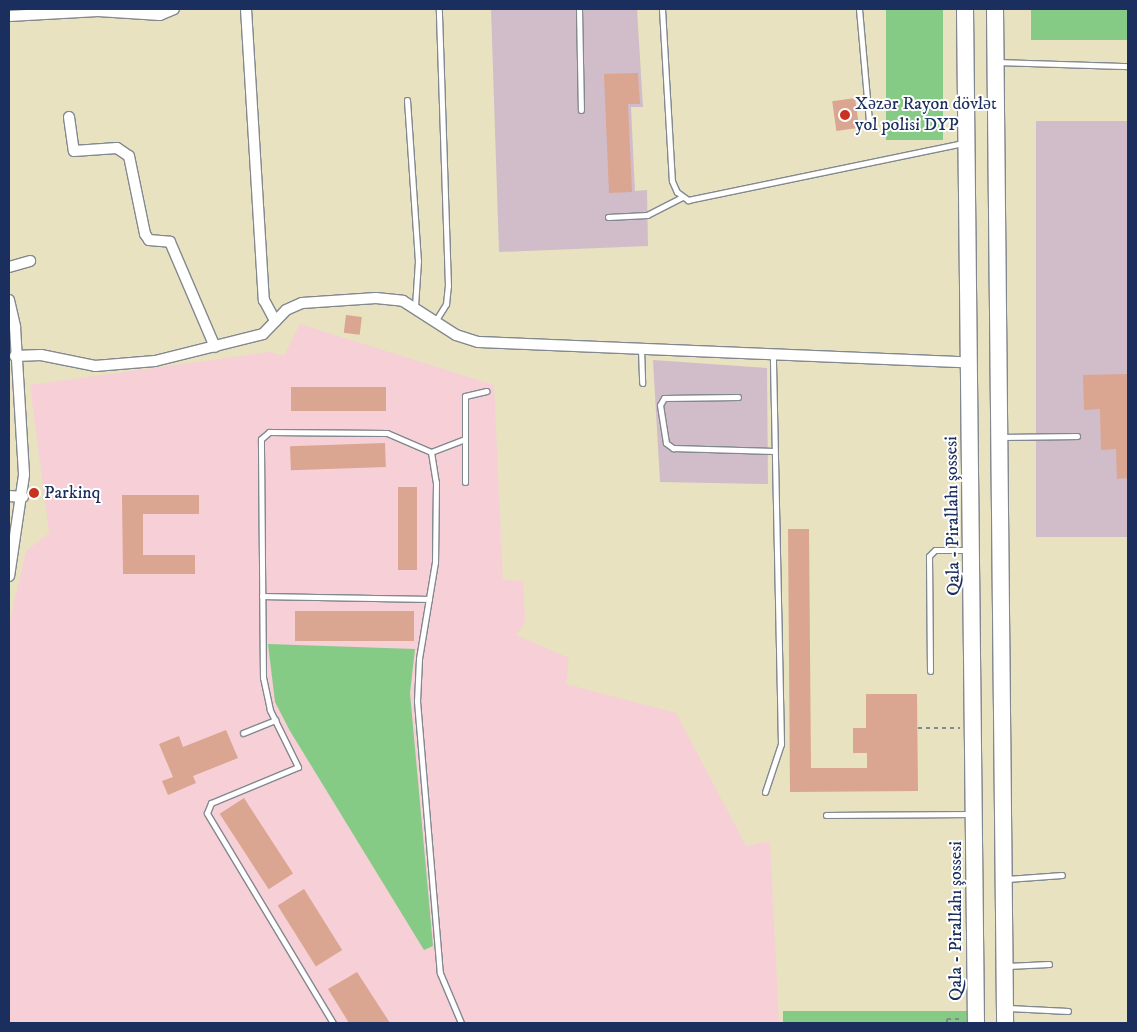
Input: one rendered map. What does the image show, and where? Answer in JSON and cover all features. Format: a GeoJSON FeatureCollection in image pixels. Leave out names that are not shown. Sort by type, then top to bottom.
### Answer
{"type":"FeatureCollection","features":[{"type":"Feature","properties":{"kind":"main road","name":"Qala - Pirallahı şossesi"},"geometry":{"type":"LineString","coordinates":[[965,9],[969,142],[974,550],[976,1023]]}},
{"type":"Feature","properties":{"kind":"main road"},"geometry":{"type":"LineString","coordinates":[[995,9],[1005,1016]]}},
{"type":"Feature","properties":{"kind":"street"},"geometry":{"type":"LineString","coordinates":[[9,16],[98,11],[160,15],[174,9]]}},
{"type":"Feature","properties":{"kind":"street"},"geometry":{"type":"LineString","coordinates":[[246,9],[264,300],[275,321]]}},
{"type":"Feature","properties":{"kind":"street"},"geometry":{"type":"LineString","coordinates":[[69,116],[74,151],[117,148],[130,156],[145,234],[149,240],[170,242],[215,347]]}},
{"type":"Feature","properties":{"kind":"street"},"geometry":{"type":"LineString","coordinates":[[9,266],[30,261]]}},
{"type":"Feature","properties":{"kind":"street"},"geometry":{"type":"LineString","coordinates":[[15,356],[41,354],[107,366],[215,347],[263,334],[275,321],[302,303],[376,298],[415,306],[456,335],[478,342],[971,363]]}},
{"type":"Feature","properties":{"kind":"street"},"geometry":{"type":"LineString","coordinates":[[9,300],[15,356],[24,497],[9,576]]}},
{"type":"Feature","properties":{"kind":"street"},"geometry":{"type":"LineString","coordinates":[[9,496],[24,497]]}},
{"type":"Feature","properties":{"kind":"lane"},"geometry":{"type":"LineString","coordinates":[[436,320],[446,304],[448,286],[439,9]]}},
{"type":"Feature","properties":{"kind":"lane"},"geometry":{"type":"LineString","coordinates":[[579,9],[581,110]]}},
{"type":"Feature","properties":{"kind":"lane"},"geometry":{"type":"LineString","coordinates":[[662,9],[672,180],[682,197]]}},
{"type":"Feature","properties":{"kind":"lane"},"geometry":{"type":"LineString","coordinates":[[858,9],[869,121]]}},
{"type":"Feature","properties":{"kind":"lane"},"geometry":{"type":"LineString","coordinates":[[995,62],[1128,66]]}},
{"type":"Feature","properties":{"kind":"lane"},"geometry":{"type":"LineString","coordinates":[[407,100],[418,261],[415,306]]}},
{"type":"Feature","properties":{"kind":"lane"},"geometry":{"type":"LineString","coordinates":[[608,217],[647,215],[682,197],[694,200],[969,142]]}},
{"type":"Feature","properties":{"kind":"lane"},"geometry":{"type":"LineString","coordinates":[[640,349],[642,383]]}},
{"type":"Feature","properties":{"kind":"lane"},"geometry":{"type":"LineString","coordinates":[[765,792],[781,744],[774,451],[774,355]]}},
{"type":"Feature","properties":{"kind":"lane"},"geometry":{"type":"LineString","coordinates":[[465,482],[465,396],[486,390]]}},
{"type":"Feature","properties":{"kind":"lane"},"geometry":{"type":"LineString","coordinates":[[738,396],[664,398],[660,405],[666,443],[673,448],[774,451]]}},
{"type":"Feature","properties":{"kind":"lane"},"geometry":{"type":"LineString","coordinates":[[333,1023],[207,813],[211,803],[298,767],[275,720],[263,678],[262,596],[265,434],[387,433],[432,452],[465,439]]}},
{"type":"Feature","properties":{"kind":"lane"},"geometry":{"type":"LineString","coordinates":[[999,437],[1078,436]]}},
{"type":"Feature","properties":{"kind":"lane"},"geometry":{"type":"LineString","coordinates":[[432,452],[436,540],[417,701],[440,973],[461,1023]]}},
{"type":"Feature","properties":{"kind":"lane"},"geometry":{"type":"LineString","coordinates":[[930,672],[929,556],[935,550],[974,550]]}},
{"type":"Feature","properties":{"kind":"lane"},"geometry":{"type":"LineString","coordinates":[[262,596],[429,599]]}},
{"type":"Feature","properties":{"kind":"lane"},"geometry":{"type":"LineString","coordinates":[[243,733],[275,720]]}},
{"type":"Feature","properties":{"kind":"lane"},"geometry":{"type":"LineString","coordinates":[[826,815],[976,814]]}},
{"type":"Feature","properties":{"kind":"lane"},"geometry":{"type":"LineString","coordinates":[[1004,879],[1062,875]]}},
{"type":"Feature","properties":{"kind":"lane"},"geometry":{"type":"LineString","coordinates":[[1004,966],[1049,964]]}},
{"type":"Feature","properties":{"kind":"lane"},"geometry":{"type":"LineString","coordinates":[[1005,1016],[1068,1011]]}},
{"type":"Feature","properties":{"kind":"path"},"geometry":{"type":"LineString","coordinates":[[918,728],[975,728]]}},
{"type":"Feature","properties":{"kind":"path"},"geometry":{"type":"LineString","coordinates":[[947,1023],[947,1019],[967,1019],[967,1023]]}},
{"type":"Feature","properties":{"kind":"shaded area"},"geometry":{"type":"Polygon","coordinates":[[[491,9],[637,9],[643,107],[631,107],[635,191],[647,190],[648,246],[499,252],[491,9]]]}},
{"type":"Feature","properties":{"kind":"shaded area"},"geometry":{"type":"Polygon","coordinates":[[[1036,121],[1128,121],[1128,537],[1036,537],[1036,121]]]}},
{"type":"Feature","properties":{"kind":"shaded area"},"geometry":{"type":"Polygon","coordinates":[[[300,324],[494,385],[503,580],[523,581],[525,622],[516,635],[569,658],[566,684],[676,713],[746,846],[770,841],[779,1023],[9,1023],[9,624],[26,551],[49,533],[30,385],[269,352],[284,356],[300,324]]]}},
{"type":"Feature","properties":{"kind":"shaded area"},"geometry":{"type":"Polygon","coordinates":[[[653,360],[767,368],[768,484],[660,482],[653,360]]]}},
{"type":"Feature","properties":{"kind":"green space"},"geometry":{"type":"Polygon","coordinates":[[[886,9],[943,9],[943,140],[886,140],[886,9]]]}},
{"type":"Feature","properties":{"kind":"green space"},"geometry":{"type":"Polygon","coordinates":[[[1031,9],[1128,9],[1128,40],[1031,40],[1031,9]]]}},
{"type":"Feature","properties":{"kind":"green space"},"geometry":{"type":"Polygon","coordinates":[[[268,644],[415,649],[410,693],[433,946],[424,950],[290,731],[275,702],[268,644]]]}},
{"type":"Feature","properties":{"kind":"green space"},"geometry":{"type":"Polygon","coordinates":[[[783,1011],[969,1011],[969,1023],[783,1023],[783,1011]]]}},
{"type":"Feature","properties":{"kind":"building"},"geometry":{"type":"Polygon","coordinates":[[[638,73],[640,104],[628,104],[632,192],[609,193],[604,74],[638,73]]]}},
{"type":"Feature","properties":{"kind":"building","name":"Xəzər Rayon dövlət yol polisi DYP"},"geometry":{"type":"Polygon","coordinates":[[[855,98],[859,128],[836,131],[832,101],[855,98]]]}},
{"type":"Feature","properties":{"kind":"building"},"geometry":{"type":"Polygon","coordinates":[[[346,315],[362,317],[360,335],[344,333],[346,315]]]}},
{"type":"Feature","properties":{"kind":"building"},"geometry":{"type":"Polygon","coordinates":[[[1128,374],[1128,478],[1117,479],[1116,449],[1101,450],[1100,409],[1084,410],[1083,375],[1128,374]]]}},
{"type":"Feature","properties":{"kind":"building"},"geometry":{"type":"Polygon","coordinates":[[[291,387],[386,387],[386,411],[291,411],[291,387]]]}},
{"type":"Feature","properties":{"kind":"building"},"geometry":{"type":"Polygon","coordinates":[[[385,443],[386,467],[291,470],[290,446],[385,443]]]}},
{"type":"Feature","properties":{"kind":"building"},"geometry":{"type":"Polygon","coordinates":[[[398,487],[417,487],[417,570],[398,570],[398,487]]]}},
{"type":"Feature","properties":{"kind":"building"},"geometry":{"type":"Polygon","coordinates":[[[122,495],[199,495],[199,514],[143,514],[143,555],[195,555],[195,574],[123,574],[122,495]]]}},
{"type":"Feature","properties":{"kind":"building"},"geometry":{"type":"Polygon","coordinates":[[[788,529],[809,529],[811,768],[867,768],[867,753],[853,753],[853,728],[866,728],[866,694],[917,694],[918,791],[790,792],[788,529]]]}},
{"type":"Feature","properties":{"kind":"building"},"geometry":{"type":"Polygon","coordinates":[[[295,611],[414,611],[414,641],[295,641],[295,611]]]}},
{"type":"Feature","properties":{"kind":"building"},"geometry":{"type":"Polygon","coordinates":[[[226,730],[238,758],[193,776],[196,783],[168,795],[162,781],[173,777],[159,744],[179,736],[183,747],[226,730]]]}},
{"type":"Feature","properties":{"kind":"building"},"geometry":{"type":"Polygon","coordinates":[[[244,798],[293,873],[269,889],[220,814],[244,798]]]}},
{"type":"Feature","properties":{"kind":"building"},"geometry":{"type":"Polygon","coordinates":[[[304,889],[342,950],[316,966],[278,905],[304,889]]]}},
{"type":"Feature","properties":{"kind":"building"},"geometry":{"type":"Polygon","coordinates":[[[357,972],[390,1023],[349,1023],[328,989],[357,972]]]}},
{"type":"Feature","properties":{"kind":"place","name":"Xəzər Rayon dövlət yol polisi DYP"},"geometry":{"type":"Point","coordinates":[845,115]}},
{"type":"Feature","properties":{"kind":"place","name":"Parkinq"},"geometry":{"type":"Point","coordinates":[34,493]}}]}
